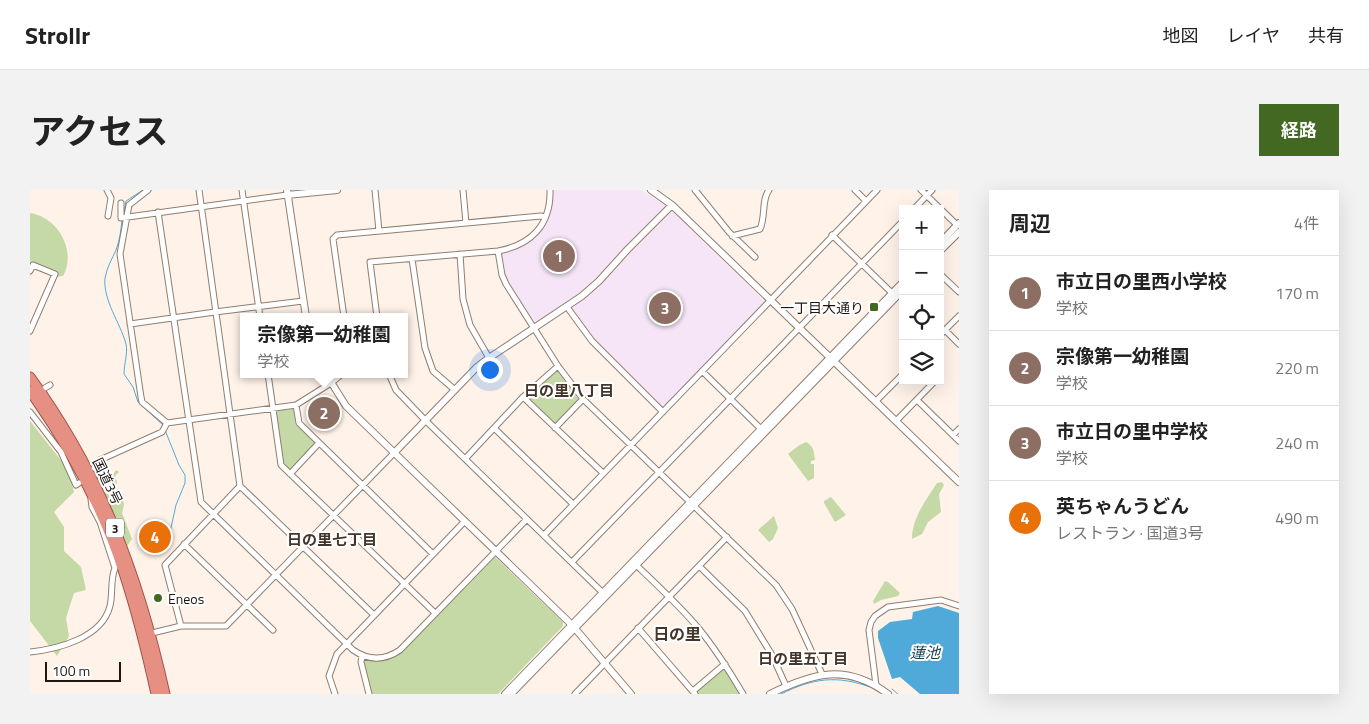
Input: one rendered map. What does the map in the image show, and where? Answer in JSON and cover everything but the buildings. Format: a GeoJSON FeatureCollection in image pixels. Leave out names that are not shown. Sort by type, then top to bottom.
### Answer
{"type":"FeatureCollection","features":[{"type":"Feature","properties":{"kind":"highway","name":"国道3号"},"geometry":{"type":"LineString","coordinates":[[30,377],[64,429],[98,491],[128,560],[147,635],[165,694]]}},
{"type":"Feature","properties":{"kind":"highway","name":"国道3号"},"geometry":{"type":"LineString","coordinates":[[30,391],[56,432],[91,496],[123,570],[147,635],[156,694]]}},
{"type":"Feature","properties":{"kind":"street"},"geometry":{"type":"LineString","coordinates":[[107,190],[112,198],[108,216]]}},
{"type":"Feature","properties":{"kind":"street"},"geometry":{"type":"LineString","coordinates":[[148,190],[129,205],[120,254],[142,402],[167,423]]}},
{"type":"Feature","properties":{"kind":"street"},"geometry":{"type":"LineString","coordinates":[[199,190],[240,486],[374,615]]}},
{"type":"Feature","properties":{"kind":"street"},"geometry":{"type":"LineString","coordinates":[[242,190],[259,313]]}},
{"type":"Feature","properties":{"kind":"street"},"geometry":{"type":"LineString","coordinates":[[121,203],[121,218],[244,201],[287,193],[337,190]]}},
{"type":"Feature","properties":{"kind":"street"},"geometry":{"type":"LineString","coordinates":[[375,190],[379,231]]}},
{"type":"Feature","properties":{"kind":"street"},"geometry":{"type":"LineString","coordinates":[[463,190],[466,223]]}},
{"type":"Feature","properties":{"kind":"street"},"geometry":{"type":"LineString","coordinates":[[376,313],[370,262],[510,249],[528,240],[542,223],[550,202],[550,190]]}},
{"type":"Feature","properties":{"kind":"street"},"geometry":{"type":"LineString","coordinates":[[651,190],[660,192],[959,482]]}},
{"type":"Feature","properties":{"kind":"street"},"geometry":{"type":"LineString","coordinates":[[695,190],[732,236],[755,256]]}},
{"type":"Feature","properties":{"kind":"street"},"geometry":{"type":"LineString","coordinates":[[732,236],[760,229],[764,220],[765,200],[769,190]]}},
{"type":"Feature","properties":{"kind":"street"},"geometry":{"type":"LineString","coordinates":[[855,190],[866,201]]}},
{"type":"Feature","properties":{"kind":"street"},"geometry":{"type":"LineString","coordinates":[[544,535],[877,190]]}},
{"type":"Feature","properties":{"kind":"street"},"geometry":{"type":"LineString","coordinates":[[921,190],[959,227]]}},
{"type":"Feature","properties":{"kind":"street"},"geometry":{"type":"LineString","coordinates":[[918,205],[932,190]]}},
{"type":"Feature","properties":{"kind":"street"},"geometry":{"type":"LineString","coordinates":[[287,193],[305,313]]}},
{"type":"Feature","properties":{"kind":"street"},"geometry":{"type":"LineString","coordinates":[[147,635],[181,626],[226,626],[476,368],[567,307],[599,281],[672,205]]}},
{"type":"Feature","properties":{"kind":"street"},"geometry":{"type":"LineString","coordinates":[[158,212],[200,502],[347,644],[362,656],[374,659],[384,658],[400,650],[527,518]]}},
{"type":"Feature","properties":{"kind":"street"},"geometry":{"type":"LineString","coordinates":[[343,313],[333,239],[337,235],[545,217]]}},
{"type":"Feature","properties":{"kind":"street"},"geometry":{"type":"LineString","coordinates":[[572,562],[899,225]]}},
{"type":"Feature","properties":{"kind":"street"},"geometry":{"type":"LineString","coordinates":[[944,240],[959,227]]}},
{"type":"Feature","properties":{"kind":"street"},"geometry":{"type":"LineString","coordinates":[[942,250],[959,227]]}},
{"type":"Feature","properties":{"kind":"street"},"geometry":{"type":"LineString","coordinates":[[832,235],[892,293]]}},
{"type":"Feature","properties":{"kind":"street"},"geometry":{"type":"LineString","coordinates":[[498,251],[502,275],[506,284],[558,366],[583,399],[776,585],[792,609],[822,674]]}},
{"type":"Feature","properties":{"kind":"street"},"geometry":{"type":"LineString","coordinates":[[460,254],[463,299],[470,325],[489,358]]}},
{"type":"Feature","properties":{"kind":"street"},"geometry":{"type":"LineString","coordinates":[[412,258],[425,348],[433,371],[455,390]]}},
{"type":"Feature","properties":{"kind":"street"},"geometry":{"type":"LineString","coordinates":[[30,271],[33,265],[55,274],[30,331]]}},
{"type":"Feature","properties":{"kind":"street"},"geometry":{"type":"LineString","coordinates":[[944,278],[959,292]]}},
{"type":"Feature","properties":{"kind":"street"},"geometry":{"type":"LineString","coordinates":[[511,694],[634,563],[832,359],[899,286]]}},
{"type":"Feature","properties":{"kind":"street"},"geometry":{"type":"LineString","coordinates":[[693,503],[761,429],[899,294]]}},
{"type":"Feature","properties":{"kind":"street"},"geometry":{"type":"LineString","coordinates":[[130,324],[258,306],[303,302]]}},
{"type":"Feature","properties":{"kind":"street"},"geometry":{"type":"LineString","coordinates":[[567,307],[592,341],[663,412]]}},
{"type":"Feature","properties":{"kind":"street"},"geometry":{"type":"LineString","coordinates":[[959,316],[945,330],[959,344]]}},
{"type":"Feature","properties":{"kind":"street"},"geometry":{"type":"LineString","coordinates":[[465,459],[523,397],[558,366]]}},
{"type":"Feature","properties":{"kind":"street"},"geometry":{"type":"LineString","coordinates":[[702,371],[761,429]]}},
{"type":"Feature","properties":{"kind":"street"},"geometry":{"type":"LineString","coordinates":[[268,378],[281,465],[435,613]]}},
{"type":"Feature","properties":{"kind":"street"},"geometry":{"type":"LineString","coordinates":[[328,378],[346,406],[573,627],[631,694]]}},
{"type":"Feature","properties":{"kind":"street"},"geometry":{"type":"LineString","coordinates":[[167,423],[296,405],[338,378]]}},
{"type":"Feature","properties":{"kind":"street"},"geometry":{"type":"LineString","coordinates":[[390,378],[396,390],[602,592]]}},
{"type":"Feature","properties":{"kind":"street"},"geometry":{"type":"LineString","coordinates":[[876,401],[899,378]]}},
{"type":"Feature","properties":{"kind":"street"},"geometry":{"type":"LineString","coordinates":[[896,421],[931,385]]}},
{"type":"Feature","properties":{"kind":"street"},"geometry":{"type":"LineString","coordinates":[[523,397],[603,473]]}},
{"type":"Feature","properties":{"kind":"street"},"geometry":{"type":"LineString","coordinates":[[555,428],[583,399]]}},
{"type":"Feature","properties":{"kind":"street"},"geometry":{"type":"LineString","coordinates":[[917,400],[959,441]]}},
{"type":"Feature","properties":{"kind":"street"},"geometry":{"type":"LineString","coordinates":[[296,405],[299,423],[433,554]]}},
{"type":"Feature","properties":{"kind":"street"},"geometry":{"type":"LineString","coordinates":[[30,412],[61,452],[76,485],[79,483]]}},
{"type":"Feature","properties":{"kind":"street"},"geometry":{"type":"LineString","coordinates":[[94,468],[100,460],[162,432],[167,423]]}},
{"type":"Feature","properties":{"kind":"street"},"geometry":{"type":"LineString","coordinates":[[494,428],[573,504]]}},
{"type":"Feature","properties":{"kind":"street"},"geometry":{"type":"LineString","coordinates":[[953,434],[959,429]]}},
{"type":"Feature","properties":{"kind":"street"},"geometry":{"type":"LineString","coordinates":[[290,474],[319,443]]}},
{"type":"Feature","properties":{"kind":"street"},"geometry":{"type":"LineString","coordinates":[[181,626],[165,565],[240,486]]}},
{"type":"Feature","properties":{"kind":"street"},"geometry":{"type":"LineString","coordinates":[[30,652],[62,646],[74,641],[98,626],[108,614],[112,598],[112,573],[115,568],[100,522],[92,507],[91,496]]}},
{"type":"Feature","properties":{"kind":"street"},"geometry":{"type":"LineString","coordinates":[[335,694],[329,676],[337,654],[465,521]]}},
{"type":"Feature","properties":{"kind":"street"},"geometry":{"type":"LineString","coordinates":[[575,694],[727,537]]}},
{"type":"Feature","properties":{"kind":"street"},"geometry":{"type":"LineString","coordinates":[[184,544],[273,630]]}},
{"type":"Feature","properties":{"kind":"street"},"geometry":{"type":"LineString","coordinates":[[505,694],[573,627],[602,592],[634,563]]}},
{"type":"Feature","properties":{"kind":"street"},"geometry":{"type":"LineString","coordinates":[[634,563],[700,630],[744,694]]}},
{"type":"Feature","properties":{"kind":"street"},"geometry":{"type":"LineString","coordinates":[[699,566],[745,611],[772,655],[786,686]]}},
{"type":"Feature","properties":{"kind":"street"},"geometry":{"type":"LineString","coordinates":[[876,685],[869,630],[871,622],[881,610],[888,607],[941,600],[959,606]]}},
{"type":"Feature","properties":{"kind":"street"},"geometry":{"type":"LineString","coordinates":[[638,628],[694,693],[725,664]]}},
{"type":"Feature","properties":{"kind":"street"},"geometry":{"type":"LineString","coordinates":[[362,656],[361,662],[369,694]]}},
{"type":"Feature","properties":{"kind":"street"},"geometry":{"type":"LineString","coordinates":[[770,694],[803,678],[822,674],[838,674],[862,679],[876,685],[888,694]]}},
{"type":"Feature","properties":{"kind":"shaded area"},"geometry":{"type":"Polygon","coordinates":[[[553,190],[641,190],[666,206],[585,289],[536,323],[506,278],[500,255],[527,244],[538,233],[549,215],[552,206],[553,190]]]}},
{"type":"Feature","properties":{"kind":"shaded area"},"geometry":{"type":"Polygon","coordinates":[[[671,210],[765,302],[662,407],[603,349],[571,307],[602,282],[671,210]]]}},
{"type":"Feature","properties":{"kind":"green space"},"geometry":{"type":"Polygon","coordinates":[[[30,213],[49,221],[62,237],[68,256],[63,276],[55,277],[30,268],[30,213]]]}},
{"type":"Feature","properties":{"kind":"green space"},"geometry":{"type":"Polygon","coordinates":[[[556,371],[559,371],[579,400],[555,423],[528,396],[556,371]]]}},
{"type":"Feature","properties":{"kind":"green space"},"geometry":{"type":"Polygon","coordinates":[[[276,409],[294,409],[296,425],[316,442],[316,445],[291,469],[288,469],[283,464],[275,411],[276,409]]]}},
{"type":"Feature","properties":{"kind":"green space"},"geometry":{"type":"Polygon","coordinates":[[[30,421],[67,468],[74,492],[54,512],[64,527],[64,551],[81,567],[86,590],[74,593],[66,618],[69,636],[57,656],[30,621],[30,421]]]}},
{"type":"Feature","properties":{"kind":"green space"},"geometry":{"type":"Polygon","coordinates":[[[806,442],[812,447],[815,460],[811,461],[811,464],[814,464],[814,478],[808,481],[788,454],[806,442]]]}},
{"type":"Feature","properties":{"kind":"green space"},"geometry":{"type":"Polygon","coordinates":[[[116,470],[119,472],[115,476],[116,486],[104,486],[98,477],[103,476],[105,479],[113,475],[116,470]]]}},
{"type":"Feature","properties":{"kind":"green space"},"geometry":{"type":"Polygon","coordinates":[[[942,482],[944,485],[939,494],[941,512],[928,522],[922,534],[912,539],[914,524],[920,510],[937,483],[942,482]]]}},
{"type":"Feature","properties":{"kind":"green space"},"geometry":{"type":"Polygon","coordinates":[[[103,492],[123,500],[122,513],[132,539],[127,546],[103,492]]]}},
{"type":"Feature","properties":{"kind":"green space"},"geometry":{"type":"Polygon","coordinates":[[[831,497],[846,515],[835,522],[824,503],[824,501],[831,497]]]}},
{"type":"Feature","properties":{"kind":"green space"},"geometry":{"type":"Polygon","coordinates":[[[774,516],[778,528],[773,539],[769,542],[758,530],[774,516]]]}},
{"type":"Feature","properties":{"kind":"green space"},"geometry":{"type":"Polygon","coordinates":[[[494,556],[563,622],[563,626],[498,694],[371,694],[362,661],[364,659],[383,660],[400,653],[494,556]]]}},
{"type":"Feature","properties":{"kind":"green space"},"geometry":{"type":"Polygon","coordinates":[[[885,581],[900,593],[898,596],[881,600],[874,604],[873,601],[885,581]]]}},
{"type":"Feature","properties":{"kind":"green space"},"geometry":{"type":"Polygon","coordinates":[[[722,669],[725,669],[741,694],[698,694],[696,690],[722,669]]]}},
{"type":"Feature","properties":{"kind":"water","name":"蓮池"},"geometry":{"type":"Polygon","coordinates":[[[938,606],[959,613],[959,694],[920,694],[900,677],[892,679],[878,638],[878,631],[890,622],[912,619],[913,612],[938,606]]]}},
{"type":"Feature","properties":{"kind":"waterway"},"geometry":{"type":"LineString","coordinates":[[124,213],[126,201],[143,190]]}},
{"type":"Feature","properties":{"kind":"waterway"},"geometry":{"type":"LineString","coordinates":[[122,220],[117,246],[105,278],[105,287],[109,303],[126,344],[124,374],[133,387],[138,402],[164,426]]}},
{"type":"Feature","properties":{"kind":"waterway"},"geometry":{"type":"LineString","coordinates":[[165,430],[185,475],[185,483],[176,505],[167,546]]}},
{"type":"Feature","properties":{"kind":"waterway"},"geometry":{"type":"LineString","coordinates":[[781,694],[804,684],[825,680],[847,681],[870,687]]}},
{"type":"Feature","properties":{"kind":"waterway"},"geometry":{"type":"LineString","coordinates":[[892,689],[898,694]]}},
{"type":"Feature","properties":{"kind":"place","name":"市立日の里西小学校"},"geometry":{"type":"Point","coordinates":[559,256]}},
{"type":"Feature","properties":{"kind":"place","name":"一丁目大通り"},"geometry":{"type":"Point","coordinates":[874,307]}},
{"type":"Feature","properties":{"kind":"place","name":"市立日の里中学校"},"geometry":{"type":"Point","coordinates":[665,308]}},
{"type":"Feature","properties":{"kind":"place","name":"宗像第一幼稚園"},"geometry":{"type":"Point","coordinates":[324,413]}},
{"type":"Feature","properties":{"kind":"place","name":"英ちゃんうどん"},"geometry":{"type":"Point","coordinates":[155,537]}},
{"type":"Feature","properties":{"kind":"place","name":"Eneos"},"geometry":{"type":"Point","coordinates":[158,598]}},
{"type":"Feature","properties":{"kind":"district","name":"日の里八丁目"},"geometry":{"type":"Point","coordinates":[569,390]}},
{"type":"Feature","properties":{"kind":"district","name":"日の里七丁目"},"geometry":{"type":"Point","coordinates":[332,539]}},
{"type":"Feature","properties":{"kind":"district","name":"日の里"},"geometry":{"type":"Point","coordinates":[677,634]}},
{"type":"Feature","properties":{"kind":"district","name":"日の里五丁目"},"geometry":{"type":"Point","coordinates":[803,658]}}]}
